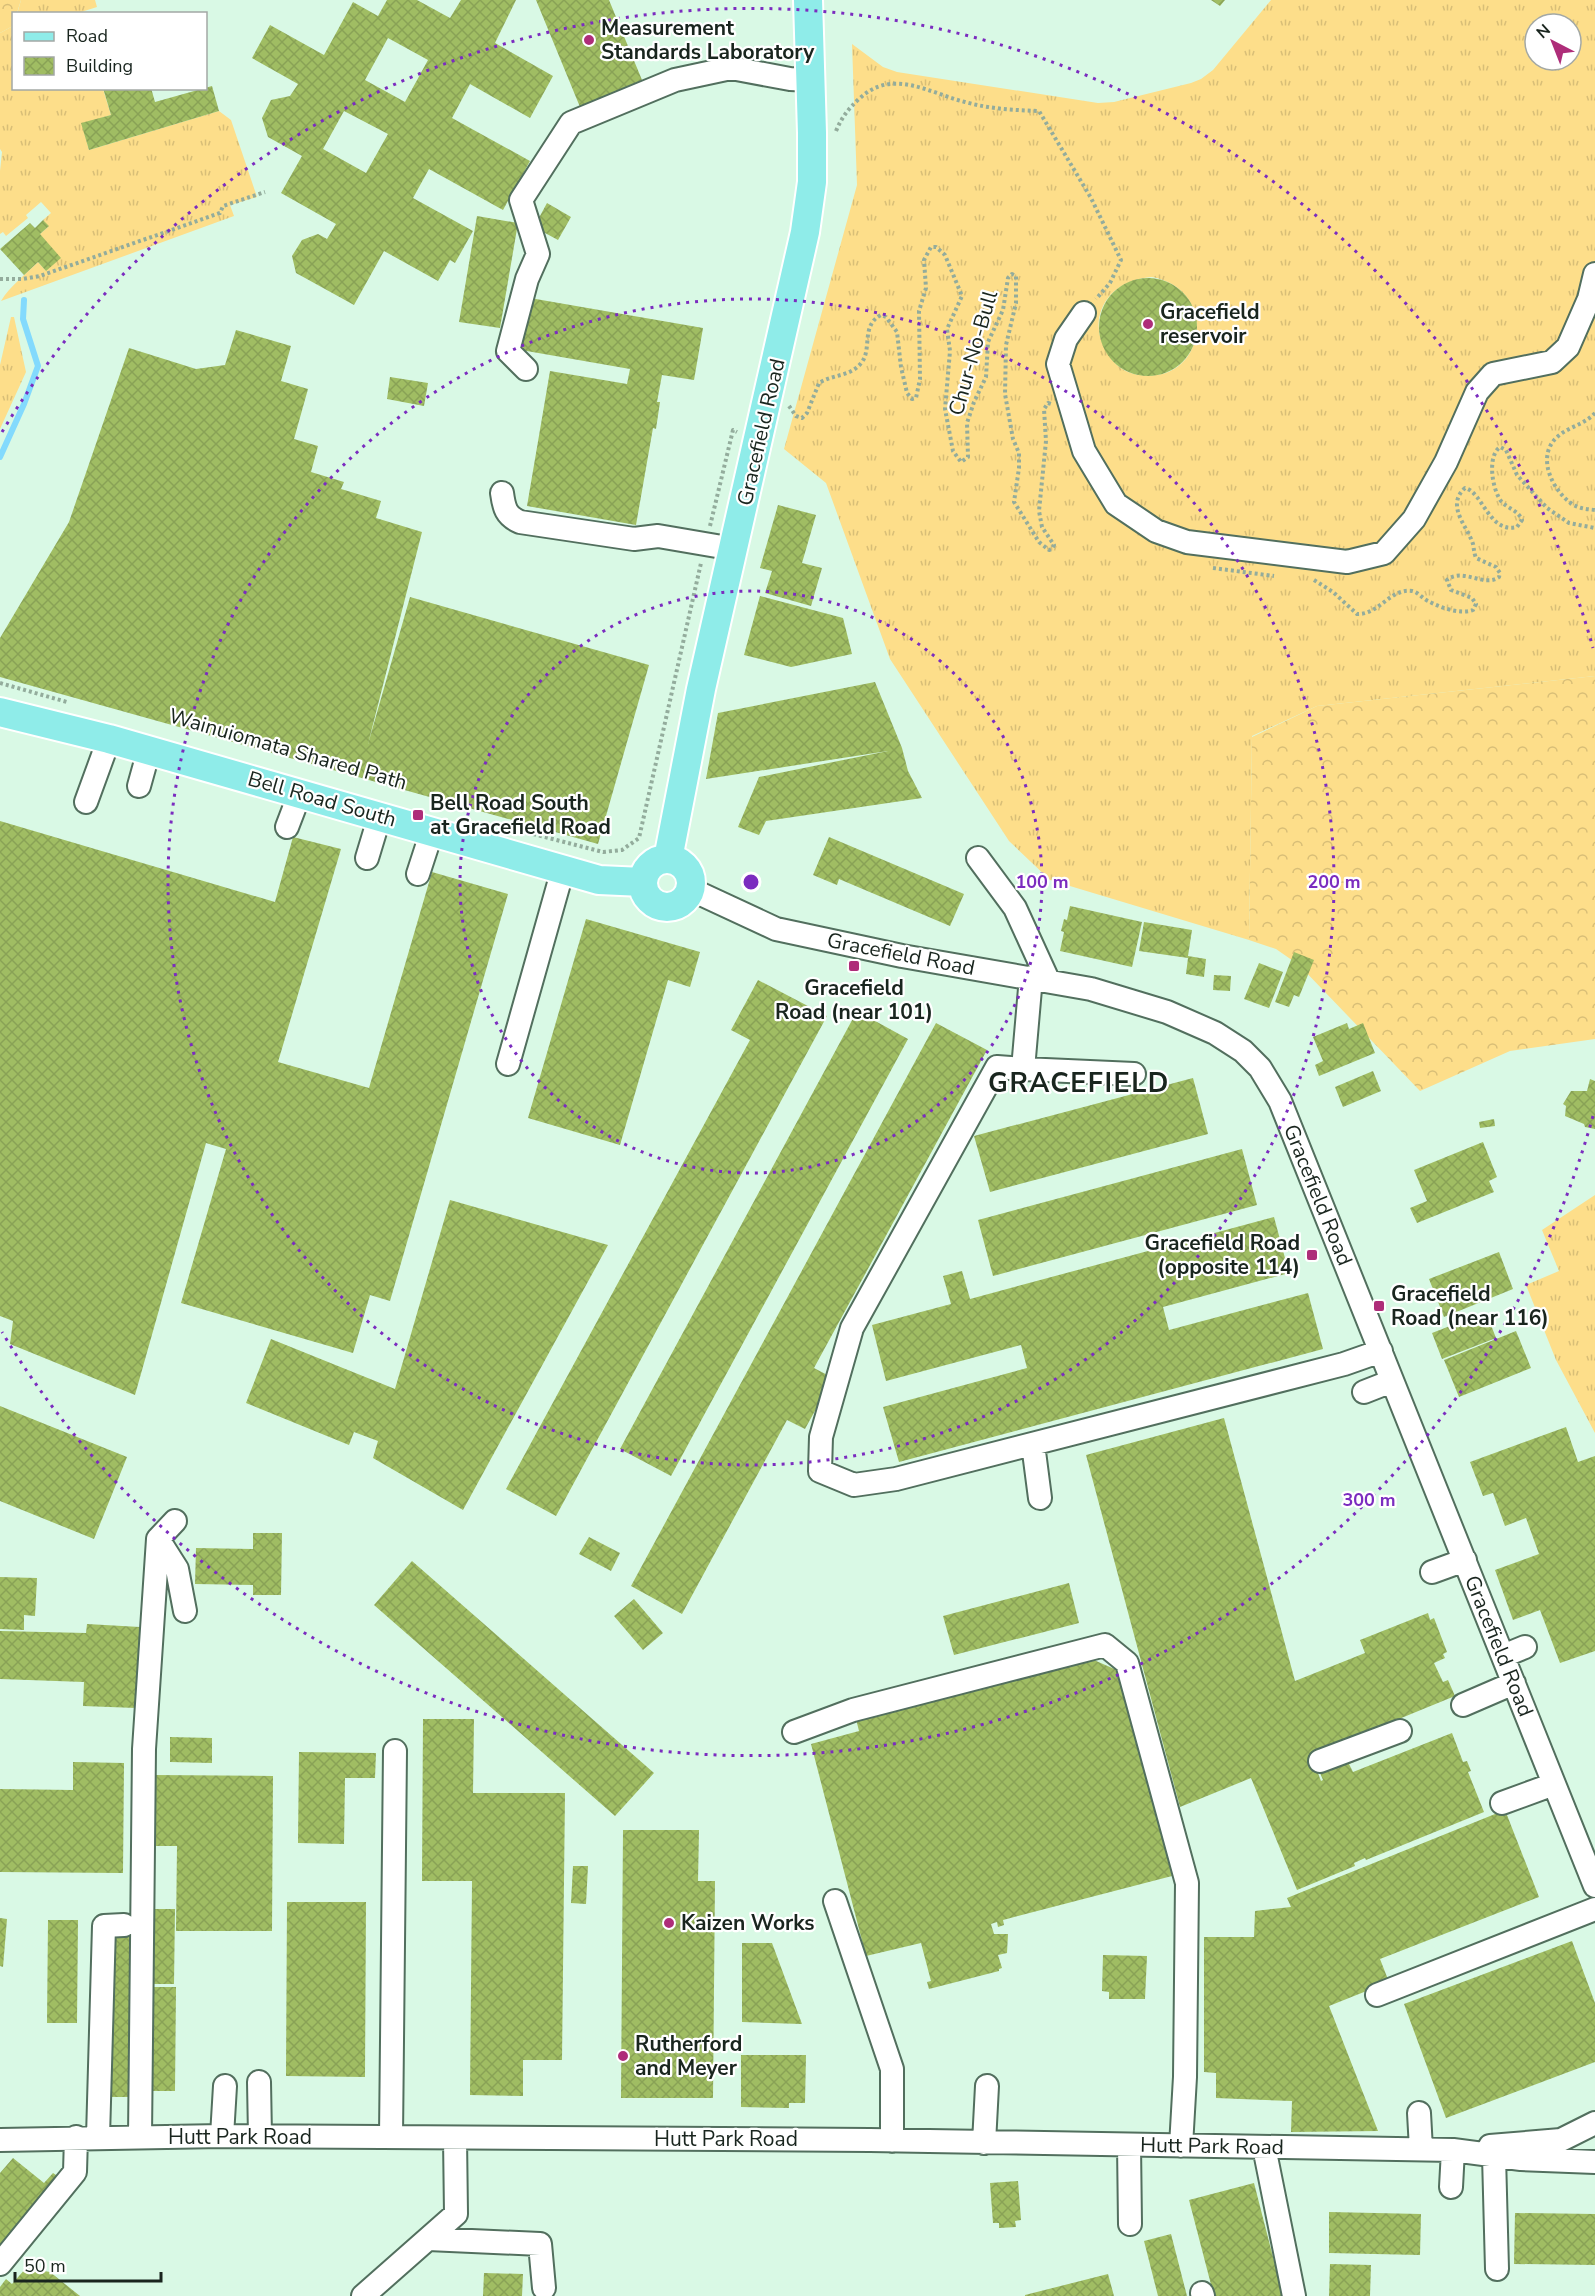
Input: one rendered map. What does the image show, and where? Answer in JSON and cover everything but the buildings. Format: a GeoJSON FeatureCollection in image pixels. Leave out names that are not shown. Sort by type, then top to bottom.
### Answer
{"type":"FeatureCollection","features":[{"type":"Feature","properties":{"kind":"main road","name":"Gracefield Road"},"geometry":{"type":"LineString","coordinates":[[668,859],[701,689],[805,232],[812,183],[808,0]]}},
{"type":"Feature","properties":{"kind":"main road","name":"Bell Road South"},"geometry":{"type":"LineString","coordinates":[[0,712],[149,750],[599,880],[643,882]]}},
{"type":"Feature","properties":{"kind":"main road"},"geometry":{"type":"LineString","coordinates":[[668,859],[684,866],[688,872],[690,889],[680,903],[663,906],[649,898],[643,882],[645,873],[651,865],[659,860],[668,859]]}},
{"type":"Feature","properties":{"kind":"street"},"geometry":{"type":"LineString","coordinates":[[526,369],[508,351],[526,279],[538,254],[521,200],[571,123],[675,80],[731,68],[790,79],[811,80]]}},
{"type":"Feature","properties":{"kind":"street"},"geometry":{"type":"LineString","coordinates":[[1084,314],[1066,339],[1058,364],[1084,451],[1116,504],[1156,531],[1187,542],[1347,562],[1384,553],[1414,519],[1446,462],[1477,392],[1493,375],[1552,362],[1568,346],[1589,298],[1595,274]]}},
{"type":"Feature","properties":{"kind":"street"},"geometry":{"type":"LineString","coordinates":[[502,493],[504,508],[511,518],[520,522],[634,539],[658,536],[705,546],[734,549]]}},
{"type":"Feature","properties":{"kind":"street"},"geometry":{"type":"LineString","coordinates":[[86,802],[109,739]]}},
{"type":"Feature","properties":{"kind":"street"},"geometry":{"type":"LineString","coordinates":[[139,786],[149,750]]}},
{"type":"Feature","properties":{"kind":"street"},"geometry":{"type":"LineString","coordinates":[[287,827],[300,793]]}},
{"type":"Feature","properties":{"kind":"street"},"geometry":{"type":"LineString","coordinates":[[367,858],[380,815]]}},
{"type":"Feature","properties":{"kind":"street"},"geometry":{"type":"LineString","coordinates":[[418,874],[432,831]]}},
{"type":"Feature","properties":{"kind":"street"},"geometry":{"type":"LineString","coordinates":[[978,858],[1015,908],[1040,979],[1023,1069]]}},
{"type":"Feature","properties":{"kind":"street"},"geometry":{"type":"LineString","coordinates":[[508,1064],[563,869]]}},
{"type":"Feature","properties":{"kind":"street","name":"Gracefield Road"},"geometry":{"type":"LineString","coordinates":[[690,889],[776,929],[902,956],[1091,989],[1167,1012],[1215,1033],[1243,1051],[1260,1068],[1280,1101],[1595,1886]]}},
{"type":"Feature","properties":{"kind":"street"},"geometry":{"type":"LineString","coordinates":[[1134,1074],[997,1067],[852,1328],[821,1437],[820,1471],[854,1485],[896,1479],[1344,1364],[1381,1351]]}},
{"type":"Feature","properties":{"kind":"street"},"geometry":{"type":"LineString","coordinates":[[1364,1392],[1392,1382]]}},
{"type":"Feature","properties":{"kind":"street"},"geometry":{"type":"LineString","coordinates":[[1033,1444],[1040,1498]]}},
{"type":"Feature","properties":{"kind":"street"},"geometry":{"type":"LineString","coordinates":[[140,2137],[144,1749],[158,1539],[175,1521]]}},
{"type":"Feature","properties":{"kind":"street"},"geometry":{"type":"LineString","coordinates":[[158,1539],[177,1569],[184,1611]]}},
{"type":"Feature","properties":{"kind":"street"},"geometry":{"type":"LineString","coordinates":[[1432,1572],[1465,1560]]}},
{"type":"Feature","properties":{"kind":"street"},"geometry":{"type":"LineString","coordinates":[[794,1732],[853,1710],[1105,1645],[1127,1663],[1187,1883],[1185,2077],[1180,2146]]}},
{"type":"Feature","properties":{"kind":"street"},"geometry":{"type":"LineString","coordinates":[[1503,1656],[1525,1647]]}},
{"type":"Feature","properties":{"kind":"street"},"geometry":{"type":"LineString","coordinates":[[1463,1705],[1514,1683]]}},
{"type":"Feature","properties":{"kind":"street"},"geometry":{"type":"LineString","coordinates":[[1320,1761],[1400,1731]]}},
{"type":"Feature","properties":{"kind":"street"},"geometry":{"type":"LineString","coordinates":[[391,2137],[395,1750]]}},
{"type":"Feature","properties":{"kind":"street"},"geometry":{"type":"LineString","coordinates":[[1502,1803],[1554,1784]]}},
{"type":"Feature","properties":{"kind":"street"},"geometry":{"type":"LineString","coordinates":[[835,1901],[892,2069],[892,2141]]}},
{"type":"Feature","properties":{"kind":"street"},"geometry":{"type":"LineString","coordinates":[[1377,1995],[1595,1909]]}},
{"type":"Feature","properties":{"kind":"street"},"geometry":{"type":"LineString","coordinates":[[98,2137],[104,1926],[124,1925]]}},
{"type":"Feature","properties":{"kind":"street"},"geometry":{"type":"LineString","coordinates":[[259,2082],[260,2136]]}},
{"type":"Feature","properties":{"kind":"street"},"geometry":{"type":"LineString","coordinates":[[222,2136],[225,2086]]}},
{"type":"Feature","properties":{"kind":"street"},"geometry":{"type":"LineString","coordinates":[[984,2143],[987,2086]]}},
{"type":"Feature","properties":{"kind":"street"},"geometry":{"type":"LineString","coordinates":[[1419,2114],[1421,2150]]}},
{"type":"Feature","properties":{"kind":"street","name":"Hutt Park Road"},"geometry":{"type":"LineString","coordinates":[[0,2140],[75,2137],[260,2136],[892,2141],[1453,2150],[1561,2140],[1591,2123]]}},
{"type":"Feature","properties":{"kind":"street"},"geometry":{"type":"LineString","coordinates":[[0,2264],[75,2172],[75,2137]]}},
{"type":"Feature","properties":{"kind":"street"},"geometry":{"type":"LineString","coordinates":[[363,2296],[456,2214],[455,2138]]}},
{"type":"Feature","properties":{"kind":"street"},"geometry":{"type":"LineString","coordinates":[[1129,2145],[1130,2224]]}},
{"type":"Feature","properties":{"kind":"street"},"geometry":{"type":"LineString","coordinates":[[1264,2147],[1294,2296]]}},
{"type":"Feature","properties":{"kind":"street"},"geometry":{"type":"LineString","coordinates":[[1451,2187],[1453,2150]]}},
{"type":"Feature","properties":{"kind":"street","name":"Hutt Park Road"},"geometry":{"type":"LineString","coordinates":[[1453,2150],[1494,2156],[1595,2162]]}},
{"type":"Feature","properties":{"kind":"street"},"geometry":{"type":"LineString","coordinates":[[1494,2156],[1497,2269]]}},
{"type":"Feature","properties":{"kind":"street"},"geometry":{"type":"LineString","coordinates":[[428,2239],[540,2244],[544,2288]]}},
{"type":"Feature","properties":{"kind":"path"},"geometry":{"type":"LineString","coordinates":[[833,137],[844,112],[867,92],[889,83],[909,84],[962,102],[996,110],[1039,111],[1091,198],[1120,260],[1110,283],[1084,314]]}},
{"type":"Feature","properties":{"kind":"path"},"geometry":{"type":"LineString","coordinates":[[0,279],[22,279],[47,274],[220,213],[223,206],[265,192]]}},
{"type":"Feature","properties":{"kind":"path","name":"Chur-No-Bull"},"geometry":{"type":"LineString","coordinates":[[789,406],[796,417],[802,418],[807,413],[819,383],[846,375],[860,365],[864,360],[871,325],[881,315],[886,317],[897,332],[907,393],[912,399],[916,398],[920,379],[919,311],[926,288],[924,260],[931,247],[936,247],[945,255],[962,296],[947,329],[950,351],[945,409],[953,451],[962,462],[968,457],[968,423],[974,402],[986,377],[988,342],[1003,310],[1008,278],[1012,274],[1016,276],[1016,303],[1006,345],[1005,394],[1013,439],[1019,453],[1014,502],[1039,542],[1049,550],[1054,545],[1042,527],[1039,495],[1046,441],[1044,409],[1048,403],[1054,405]]}},
{"type":"Feature","properties":{"kind":"path"},"geometry":{"type":"LineString","coordinates":[[1595,412],[1584,423],[1554,440],[1548,458],[1550,477],[1568,500],[1580,508],[1595,510]]}},
{"type":"Feature","properties":{"kind":"path"},"geometry":{"type":"LineString","coordinates":[[507,827],[603,852],[622,850],[639,838],[732,430],[743,433]]}},
{"type":"Feature","properties":{"kind":"path"},"geometry":{"type":"LineString","coordinates":[[1308,579],[1315,580],[1328,589],[1358,614],[1369,612],[1395,594],[1410,591],[1444,607],[1463,612],[1473,610],[1476,604],[1472,598],[1450,590],[1448,580],[1457,575],[1493,580],[1499,577],[1500,573],[1496,567],[1476,558],[1472,541],[1459,517],[1460,494],[1465,488],[1471,490],[1488,514],[1504,527],[1517,527],[1522,520],[1519,513],[1500,500],[1496,488],[1493,457],[1500,447],[1506,450],[1517,475],[1547,508],[1569,523],[1595,528]]}},
{"type":"Feature","properties":{"kind":"path"},"geometry":{"type":"LineString","coordinates":[[1203,567],[1279,576]]}},
{"type":"Feature","properties":{"kind":"path"},"geometry":{"type":"LineString","coordinates":[[0,683],[69,703]]}},
{"type":"Feature","properties":{"kind":"green space"},"geometry":{"type":"Polygon","coordinates":[[[0,0],[21,0],[17,12],[12,12],[12,27],[0,33],[0,0]]]}},
{"type":"Feature","properties":{"kind":"green space"},"geometry":{"type":"Polygon","coordinates":[[[21,0],[95,0],[97,7],[81,12],[18,12],[21,0]]]}},
{"type":"Feature","properties":{"kind":"green space"},"geometry":{"type":"Polygon","coordinates":[[[1271,0],[1595,0],[1595,676],[1317,706],[1252,736],[1249,940],[1050,880],[1009,841],[890,659],[826,483],[784,449],[857,185],[852,44],[883,67],[897,72],[1098,103],[1114,102],[1201,79],[1213,70],[1271,0]],[[1152,277],[1142,278],[1125,284],[1111,294],[1106,301],[1099,319],[1100,336],[1109,356],[1122,369],[1140,375],[1162,374],[1179,366],[1191,352],[1196,335],[1196,316],[1188,299],[1174,285],[1152,277]]]}},
{"type":"Feature","properties":{"kind":"green space"},"geometry":{"type":"Polygon","coordinates":[[[12,27],[12,90],[103,90],[111,115],[82,124],[89,150],[219,111],[231,120],[257,197],[230,205],[234,216],[1,301],[13,285],[38,262],[46,271],[40,234],[48,227],[43,220],[51,213],[41,202],[26,215],[28,218],[6,236],[3,232],[0,234],[2,152],[0,149],[0,33],[12,27]]]}},
{"type":"Feature","properties":{"kind":"green space"},"geometry":{"type":"Polygon","coordinates":[[[11,317],[14,317],[26,372],[0,429],[0,365],[11,317]]]}},
{"type":"Feature","properties":{"kind":"green space"},"geometry":{"type":"Polygon","coordinates":[[[1595,676],[1595,1039],[1510,1051],[1420,1091],[1299,965],[1276,949],[1249,940],[1252,737],[1317,706],[1595,676]]]}},
{"type":"Feature","properties":{"kind":"green space"},"geometry":{"type":"Polygon","coordinates":[[[1595,1195],[1595,1433],[1556,1360],[1526,1285],[1559,1271],[1542,1230],[1595,1195]]]}},
{"type":"Feature","properties":{"kind":"waterway"},"geometry":{"type":"LineString","coordinates":[[0,457],[38,366],[23,319],[24,300]]}},
{"type":"Feature","properties":{"kind":"place","name":"Measurement Standards Laboratory"},"geometry":{"type":"Point","coordinates":[589,40]}},
{"type":"Feature","properties":{"kind":"place","name":"Gracefield reservoir"},"geometry":{"type":"Point","coordinates":[1148,324]}},
{"type":"Feature","properties":{"kind":"place","name":"Bell Road South at Gracefield Road"},"geometry":{"type":"Point","coordinates":[418,815]}},
{"type":"Feature","properties":{"kind":"place","name":"Gracefield Road (near 101)"},"geometry":{"type":"Point","coordinates":[854,966]}},
{"type":"Feature","properties":{"kind":"place","name":"Gracefield Road (opposite 114)"},"geometry":{"type":"Point","coordinates":[1312,1255]}},
{"type":"Feature","properties":{"kind":"place","name":"Gracefield Road (near 116)"},"geometry":{"type":"Point","coordinates":[1379,1306]}},
{"type":"Feature","properties":{"kind":"place","name":"Kaizen Works"},"geometry":{"type":"Point","coordinates":[669,1923]}},
{"type":"Feature","properties":{"kind":"place","name":"Rutherford and Meyer"},"geometry":{"type":"Point","coordinates":[623,2056]}},
{"type":"Feature","properties":{"kind":"district","name":"GRACEFIELD"},"geometry":{"type":"Point","coordinates":[1079,1083]}}]}
